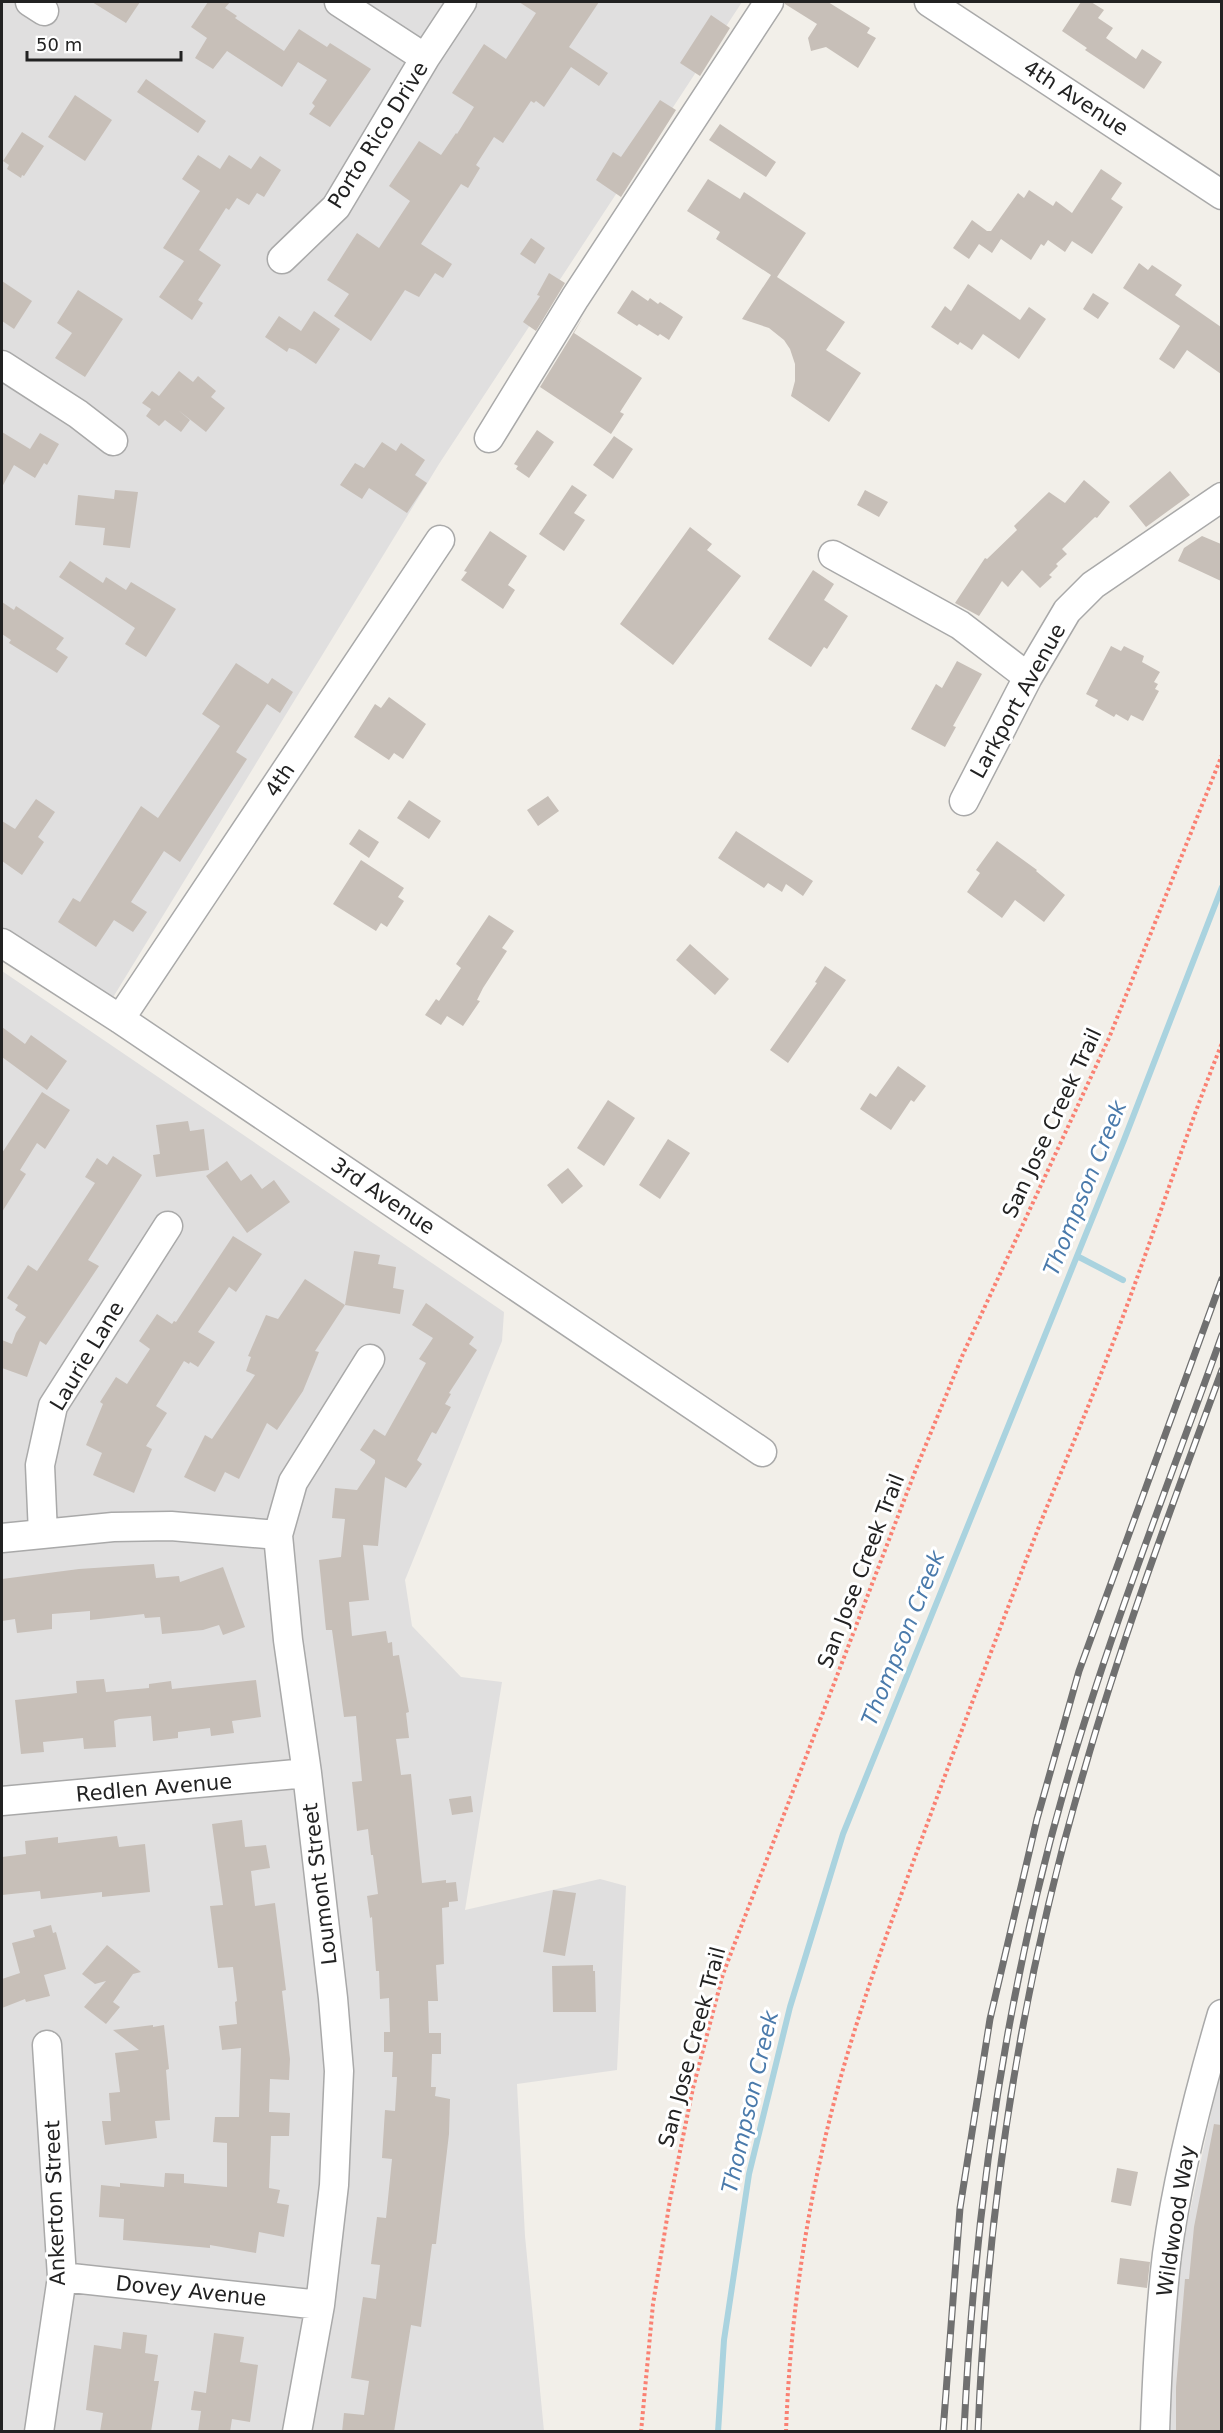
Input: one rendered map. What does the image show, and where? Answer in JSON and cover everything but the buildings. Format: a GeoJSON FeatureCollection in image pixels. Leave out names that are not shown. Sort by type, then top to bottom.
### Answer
{"type":"FeatureCollection","features":[{"type":"Feature","properties":{"kind":"street"},"geometry":{"type":"LineString","coordinates":[[339,2],[425,58]]}},
{"type":"Feature","properties":{"kind":"street","name":"Porto Rico Drive"},"geometry":{"type":"LineString","coordinates":[[282,259],[336,207],[425,58],[462,2]]}},
{"type":"Feature","properties":{"kind":"street"},"geometry":{"type":"LineString","coordinates":[[489,438],[575,298],[770,2]]}},
{"type":"Feature","properties":{"kind":"street","name":"4th Avenue"},"geometry":{"type":"LineString","coordinates":[[929,2],[1221,195]]}},
{"type":"Feature","properties":{"kind":"street"},"geometry":{"type":"LineString","coordinates":[[2,366],[78,414],[113,441]]}},
{"type":"Feature","properties":{"kind":"street","name":"Larkport Avenue"},"geometry":{"type":"LineString","coordinates":[[964,801],[1028,677],[1067,611],[1093,585],[1221,497]]}},
{"type":"Feature","properties":{"kind":"street","name":"4th"},"geometry":{"type":"LineString","coordinates":[[120,1019],[440,540]]}},
{"type":"Feature","properties":{"kind":"street"},"geometry":{"type":"LineString","coordinates":[[833,555],[960,625],[980,638],[1028,677]]}},
{"type":"Feature","properties":{"kind":"street","name":"3rd Avenue"},"geometry":{"type":"LineString","coordinates":[[2,943],[120,1019],[762,1452]]}},
{"type":"Feature","properties":{"kind":"street","name":"Laurie Lane"},"geometry":{"type":"LineString","coordinates":[[43,1534],[40,1465],[53,1406],[168,1226]]}},
{"type":"Feature","properties":{"kind":"street","name":"Loumont Street"},"geometry":{"type":"LineString","coordinates":[[297,2432],[320,2305],[334,2185],[339,2071],[333,1998],[307,1773],[288,1640],[278,1535],[293,1482],[370,1359]]}},
{"type":"Feature","properties":{"kind":"street"},"geometry":{"type":"LineString","coordinates":[[2,1538],[113,1527],[171,1526],[278,1535]]}},
{"type":"Feature","properties":{"kind":"street","name":"Redlen Avenue"},"geometry":{"type":"LineString","coordinates":[[2,1801],[307,1773]]}},
{"type":"Feature","properties":{"kind":"street","name":"Wildwood Way"},"geometry":{"type":"LineString","coordinates":[[1155,2432],[1157,2355],[1167,2253],[1205,2071],[1221,2014]]}},
{"type":"Feature","properties":{"kind":"street","name":"Ankerton Street"},"geometry":{"type":"LineString","coordinates":[[39,2432],[62,2277],[47,2045]]}},
{"type":"Feature","properties":{"kind":"street","name":"Dovey Avenue"},"geometry":{"type":"LineString","coordinates":[[62,2277],[320,2305]]}},
{"type":"Feature","properties":{"kind":"path","name":"San Jose Creek Trail"},"geometry":{"type":"LineString","coordinates":[[641,2432],[653,2304],[670,2200],[693,2088],[723,1974],[916,1469],[988,1295],[1044,1181],[1109,1038],[1221,755]]}},
{"type":"Feature","properties":{"kind":"path"},"geometry":{"type":"LineString","coordinates":[[786,2432],[792,2330],[807,2227],[824,2142],[855,2029],[879,1955],[996,1637],[1110,1352],[1221,1042]]}},
{"type":"Feature","properties":{"kind":"shaded area"},"geometry":{"type":"Polygon","coordinates":[[[2,2],[742,2],[439,464],[112,999],[2,927],[2,2]]]}},
{"type":"Feature","properties":{"kind":"shaded area"},"geometry":{"type":"Polygon","coordinates":[[[2,971],[504,1312],[502,1341],[405,1580],[412,1626],[461,1677],[502,1682],[465,1910],[600,1879],[626,1886],[617,2070],[517,2084],[525,2236],[544,2431],[2,2431],[2,971]]]}},
{"type":"Feature","properties":{"kind":"shaded area"},"geometry":{"type":"Polygon","coordinates":[[[1221,2067],[1221,2431],[1166,2432],[1173,2332],[1184,2239],[1221,2067]]]}},
{"type":"Feature","properties":{"kind":"waterway","name":"Thompson Creek"},"geometry":{"type":"LineString","coordinates":[[718,2432],[724,2340],[749,2174],[790,2007],[843,1834],[1124,1140],[1222,887]]}},
{"type":"Feature","properties":{"kind":"waterway"},"geometry":{"type":"LineString","coordinates":[[1077,1256],[1123,1280]]}},
{"type":"Feature","properties":{"kind":"railway"},"geometry":{"type":"LineString","coordinates":[[943,2432],[960,2208],[990,2019],[1037,1819],[1079,1671],[1222,1279]]}},
{"type":"Feature","properties":{"kind":"railway"},"geometry":{"type":"LineString","coordinates":[[964,2432],[969,2350],[985,2187],[1009,2025],[1025,1945],[1065,1787],[1100,1673],[1222,1335]]}},
{"type":"Feature","properties":{"kind":"railway"},"geometry":{"type":"LineString","coordinates":[[978,2432],[983,2348],[999,2181],[1025,2015],[1042,1933],[1062,1851],[1099,1720],[1149,1569],[1222,1370]]}}]}
